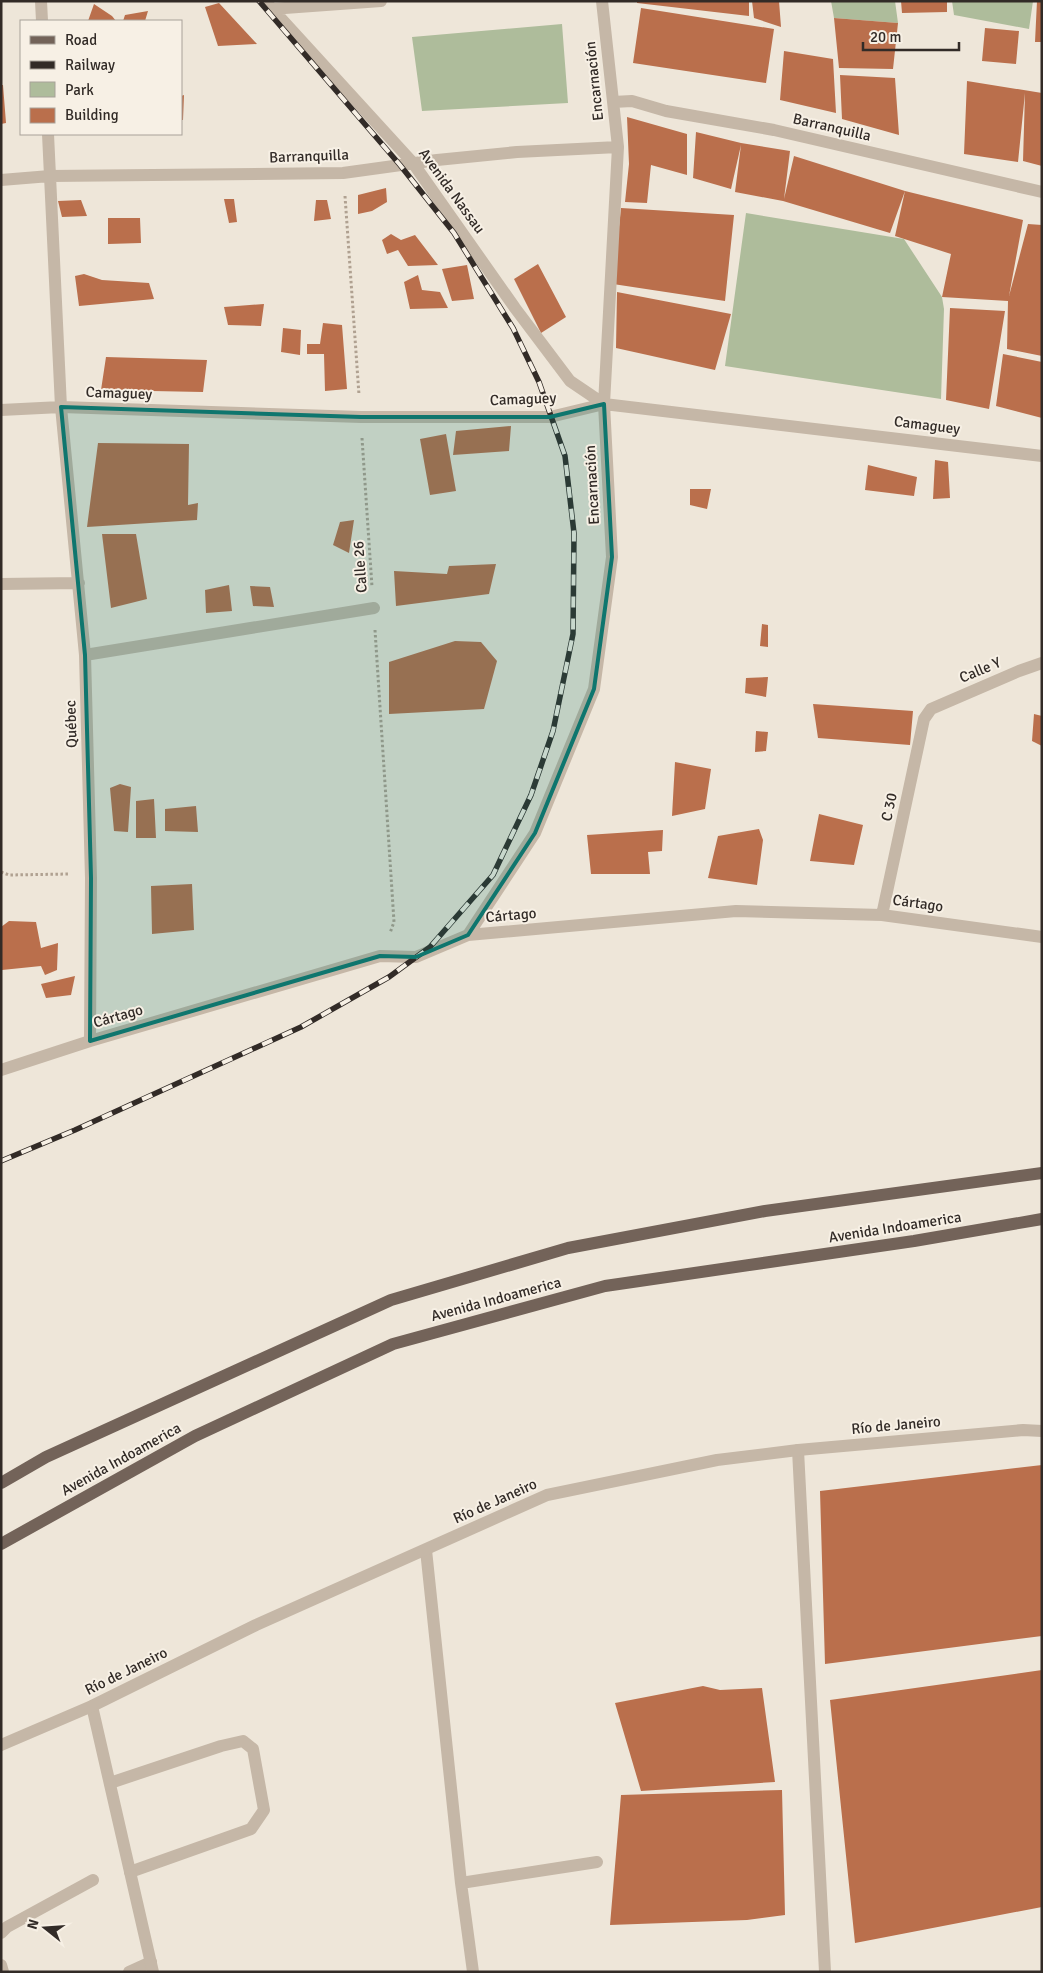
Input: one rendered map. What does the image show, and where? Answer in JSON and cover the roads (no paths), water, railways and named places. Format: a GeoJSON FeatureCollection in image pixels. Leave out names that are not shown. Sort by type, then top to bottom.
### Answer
{"type":"FeatureCollection","features":[{"type":"Feature","properties":{"kind":"main road","name":"Avenida Indoamerica"},"geometry":{"type":"LineString","coordinates":[[1,1483],[46,1457],[391,1300],[578,1247],[766,1211],[1042,1173]]}},
{"type":"Feature","properties":{"kind":"main road","name":"Avenida Indoamerica"},"geometry":{"type":"LineString","coordinates":[[1,1544],[195,1436],[393,1344],[605,1286],[914,1241],[1042,1219]]}},
{"type":"Feature","properties":{"kind":"street"},"geometry":{"type":"LineString","coordinates":[[41,1],[42,20]]}},
{"type":"Feature","properties":{"kind":"street"},"geometry":{"type":"LineString","coordinates":[[268,5],[382,1]]}},
{"type":"Feature","properties":{"kind":"street","name":"Encarnación"},"geometry":{"type":"LineString","coordinates":[[468,935],[535,833],[594,689],[612,557],[604,404],[618,147],[602,1]]}},
{"type":"Feature","properties":{"kind":"street","name":"Avenida Nassau"},"geometry":{"type":"LineString","coordinates":[[268,5],[413,163],[515,308],[570,381],[604,404]]}},
{"type":"Feature","properties":{"kind":"street","name":"Barranquilla"},"geometry":{"type":"LineString","coordinates":[[613,102],[632,101],[666,111],[774,130],[1042,192]]}},
{"type":"Feature","properties":{"kind":"street","name":"Québec"},"geometry":{"type":"LineString","coordinates":[[48,135],[60,407],[85,655],[91,878],[90,1041]]}},
{"type":"Feature","properties":{"kind":"street","name":"Barranquilla"},"geometry":{"type":"LineString","coordinates":[[1,180],[50,176],[343,173],[413,163],[517,152],[618,147]]}},
{"type":"Feature","properties":{"kind":"street","name":"Camaguey"},"geometry":{"type":"LineString","coordinates":[[1,410],[60,407],[361,417],[550,417],[604,404],[1042,456]]}},
{"type":"Feature","properties":{"kind":"street"},"geometry":{"type":"LineString","coordinates":[[1,584],[79,583]]}},
{"type":"Feature","properties":{"kind":"street"},"geometry":{"type":"LineString","coordinates":[[85,655],[374,608]]}},
{"type":"Feature","properties":{"kind":"street","name":"Calle Y"},"geometry":{"type":"LineString","coordinates":[[931,709],[1042,663]]}},
{"type":"Feature","properties":{"kind":"street","name":"C 30"},"geometry":{"type":"LineString","coordinates":[[882,915],[924,719],[931,709]]}},
{"type":"Feature","properties":{"kind":"street","name":"Cártago"},"geometry":{"type":"LineString","coordinates":[[1,1070],[90,1041],[380,956],[416,957],[468,935],[736,910],[882,915],[1042,937]]}},
{"type":"Feature","properties":{"kind":"street","name":"Río de Janeiro"},"geometry":{"type":"LineString","coordinates":[[1,1745],[92,1706],[256,1625],[547,1495],[717,1460],[798,1450],[1023,1430],[1042,1431]]}},
{"type":"Feature","properties":{"kind":"street"},"geometry":{"type":"LineString","coordinates":[[798,1450],[824,1972]]}},
{"type":"Feature","properties":{"kind":"street"},"geometry":{"type":"LineString","coordinates":[[426,1550],[461,1883],[473,1972]]}},
{"type":"Feature","properties":{"kind":"street"},"geometry":{"type":"LineString","coordinates":[[92,1706],[152,1967],[129,1972]]}},
{"type":"Feature","properties":{"kind":"street"},"geometry":{"type":"LineString","coordinates":[[110,1783],[243,1741],[253,1749],[264,1810],[251,1829],[130,1872]]}},
{"type":"Feature","properties":{"kind":"street"},"geometry":{"type":"LineString","coordinates":[[461,1883],[597,1862]]}},
{"type":"Feature","properties":{"kind":"street"},"geometry":{"type":"LineString","coordinates":[[1,1933],[7,1927],[93,1880]]}},
{"type":"Feature","properties":{"kind":"street"},"geometry":{"type":"LineString","coordinates":[[1,1965],[3,1972]]}},
{"type":"Feature","properties":{"kind":"railway"},"geometry":{"type":"LineString","coordinates":[[1,1161],[75,1130],[301,1027],[389,977],[430,947],[493,875],[531,795],[553,731],[573,634],[574,533],[565,456],[539,382],[513,328],[454,233],[400,165],[259,1]]}}]}
